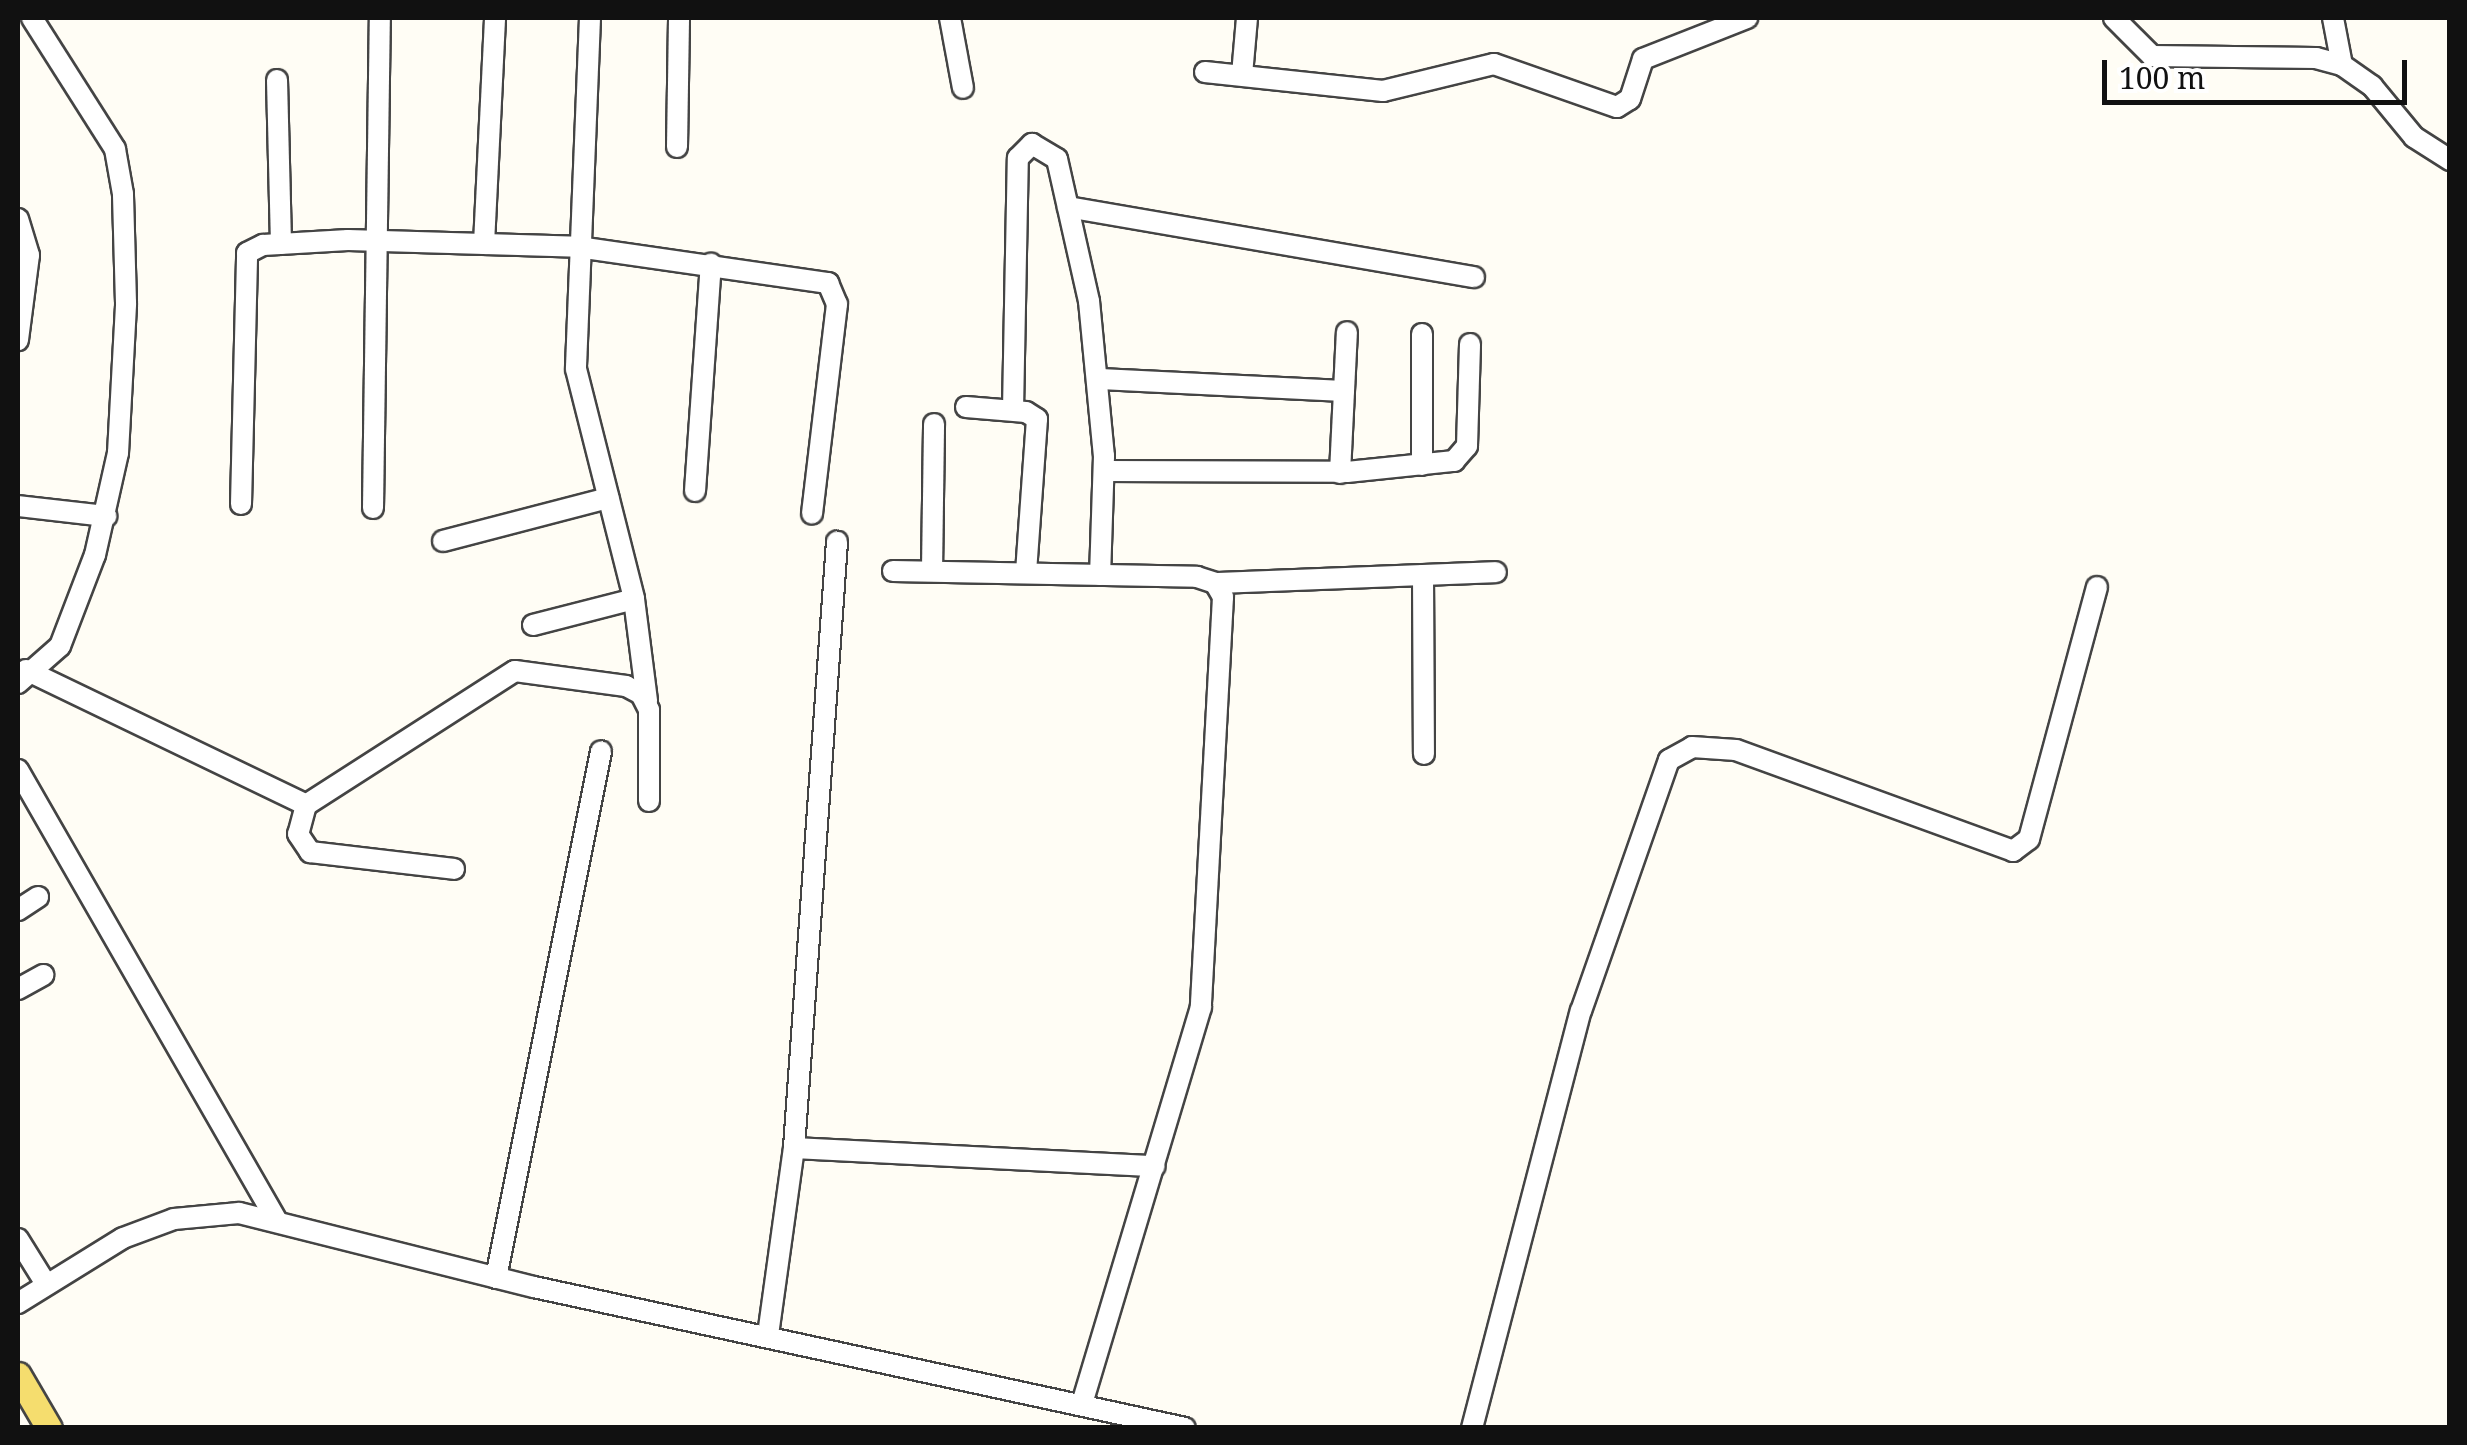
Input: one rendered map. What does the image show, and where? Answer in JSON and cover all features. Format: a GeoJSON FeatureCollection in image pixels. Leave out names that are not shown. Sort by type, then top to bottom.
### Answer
{"type":"FeatureCollection","features":[{"type":"Feature","properties":{"kind":"main road"},"geometry":{"type":"LineString","coordinates":[[22,1391],[49,1428]]}},
{"type":"Feature","properties":{"kind":"street"},"geometry":{"type":"LineString","coordinates":[[32,18],[102,125],[121,171],[126,302],[118,454],[106,516],[60,646],[22,677],[306,805]]}},
{"type":"Feature","properties":{"kind":"street"},"geometry":{"type":"LineString","coordinates":[[373,508],[380,18]]}},
{"type":"Feature","properties":{"kind":"street"},"geometry":{"type":"LineString","coordinates":[[484,244],[496,18]]}},
{"type":"Feature","properties":{"kind":"street"},"geometry":{"type":"LineString","coordinates":[[590,18],[576,369],[634,599],[647,702],[649,801]]}},
{"type":"Feature","properties":{"kind":"street"},"geometry":{"type":"LineString","coordinates":[[677,147],[680,18]]}},
{"type":"Feature","properties":{"kind":"street"},"geometry":{"type":"LineString","coordinates":[[950,18],[963,88]]}},
{"type":"Feature","properties":{"kind":"street"},"geometry":{"type":"LineString","coordinates":[[1242,75],[1247,18]]}},
{"type":"Feature","properties":{"kind":"street"},"geometry":{"type":"LineString","coordinates":[[1205,72],[1383,92],[1494,64],[1617,106],[1630,99],[1643,59],[1747,18]]}},
{"type":"Feature","properties":{"kind":"street"},"geometry":{"type":"LineString","coordinates":[[2114,18],[2152,56],[2316,58],[2342,65],[2372,86],[2414,137],[2450,160]]}},
{"type":"Feature","properties":{"kind":"street"},"geometry":{"type":"LineString","coordinates":[[2333,18],[2342,65]]}},
{"type":"Feature","properties":{"kind":"street"},"geometry":{"type":"LineString","coordinates":[[277,80],[281,244]]}},
{"type":"Feature","properties":{"kind":"street"},"geometry":{"type":"LineString","coordinates":[[1013,410],[1018,158],[1024,147],[1053,154],[1068,207],[1100,380],[1104,470],[1100,575]]}},
{"type":"Feature","properties":{"kind":"street"},"geometry":{"type":"LineString","coordinates":[[1068,207],[1474,277]]}},
{"type":"Feature","properties":{"kind":"street"},"geometry":{"type":"LineString","coordinates":[[18,218],[29,255],[18,340]]}},
{"type":"Feature","properties":{"kind":"street"},"geometry":{"type":"LineString","coordinates":[[241,504],[247,452],[244,262],[254,248],[378,240],[578,247],[815,280],[836,294],[812,514]]}},
{"type":"Feature","properties":{"kind":"street"},"geometry":{"type":"LineString","coordinates":[[695,491],[712,264]]}},
{"type":"Feature","properties":{"kind":"street"},"geometry":{"type":"LineString","coordinates":[[1340,472],[1347,332]]}},
{"type":"Feature","properties":{"kind":"street"},"geometry":{"type":"LineString","coordinates":[[1422,334],[1422,465]]}},
{"type":"Feature","properties":{"kind":"street"},"geometry":{"type":"LineString","coordinates":[[1104,470],[1340,472],[1422,465],[1464,453],[1470,344]]}},
{"type":"Feature","properties":{"kind":"street"},"geometry":{"type":"LineString","coordinates":[[1100,380],[1344,392]]}},
{"type":"Feature","properties":{"kind":"street"},"geometry":{"type":"LineString","coordinates":[[966,407],[1034,414],[1038,425],[1026,573]]}},
{"type":"Feature","properties":{"kind":"street"},"geometry":{"type":"LineString","coordinates":[[932,571],[934,424]]}},
{"type":"Feature","properties":{"kind":"street"},"geometry":{"type":"LineString","coordinates":[[442,541],[608,498]]}},
{"type":"Feature","properties":{"kind":"street"},"geometry":{"type":"LineString","coordinates":[[18,506],[106,516]]}},
{"type":"Feature","properties":{"kind":"street"},"geometry":{"type":"LineString","coordinates":[[768,1335],[794,1148],[837,542]]}},
{"type":"Feature","properties":{"kind":"street"},"geometry":{"type":"LineString","coordinates":[[894,570],[1100,575],[1215,583],[1496,572]]}},
{"type":"Feature","properties":{"kind":"street"},"geometry":{"type":"LineString","coordinates":[[1423,574],[1424,754]]}},
{"type":"Feature","properties":{"kind":"street"},"geometry":{"type":"LineString","coordinates":[[1082,1404],[1190,1059],[1208,951],[1224,614],[1215,583]]}},
{"type":"Feature","properties":{"kind":"street"},"geometry":{"type":"LineString","coordinates":[[1472,1428],[1581,1010],[1669,760],[1692,747],[1736,750],[2013,851],[2030,839],[2097,587]]}},
{"type":"Feature","properties":{"kind":"street"},"geometry":{"type":"LineString","coordinates":[[534,625],[634,599]]}},
{"type":"Feature","properties":{"kind":"street"},"geometry":{"type":"LineString","coordinates":[[454,869],[310,852],[298,834],[306,805],[515,671],[626,686],[647,702]]}},
{"type":"Feature","properties":{"kind":"street"},"geometry":{"type":"LineString","coordinates":[[496,1278],[601,751]]}},
{"type":"Feature","properties":{"kind":"street"},"geometry":{"type":"LineString","coordinates":[[18,770],[277,1221]]}},
{"type":"Feature","properties":{"kind":"street"},"geometry":{"type":"LineString","coordinates":[[18,910],[38,897]]}},
{"type":"Feature","properties":{"kind":"street"},"geometry":{"type":"LineString","coordinates":[[18,989],[43,975]]}},
{"type":"Feature","properties":{"kind":"street"},"geometry":{"type":"LineString","coordinates":[[794,1148],[1155,1166]]}},
{"type":"Feature","properties":{"kind":"street"},"geometry":{"type":"LineString","coordinates":[[18,1303],[123,1238],[174,1220],[238,1213],[496,1278],[1185,1428]]}},
{"type":"Feature","properties":{"kind":"street"},"geometry":{"type":"LineString","coordinates":[[18,1239],[46,1284]]}}]}
